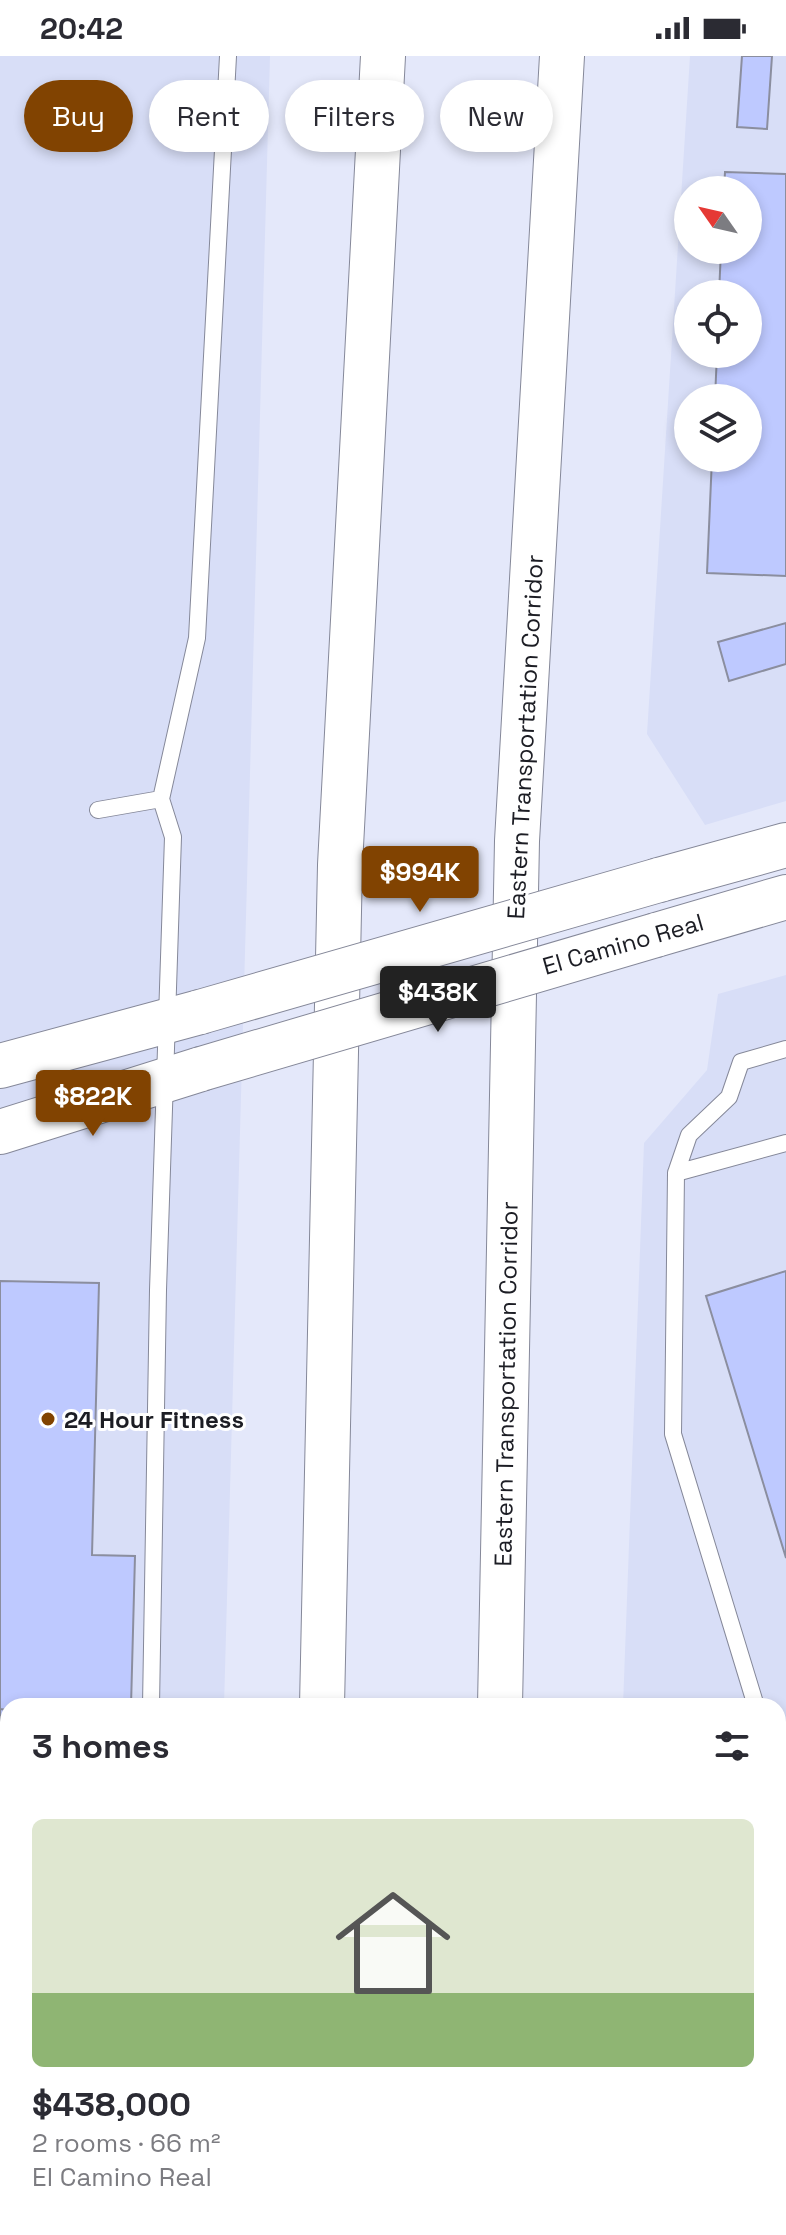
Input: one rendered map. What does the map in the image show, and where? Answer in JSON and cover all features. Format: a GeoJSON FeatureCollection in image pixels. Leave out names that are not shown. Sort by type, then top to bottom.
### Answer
{"type":"FeatureCollection","features":[{"type":"Feature","properties":{"kind":"main road"},"geometry":{"type":"LineString","coordinates":[[322,1698],[340,865],[383,56]]}},
{"type":"Feature","properties":{"kind":"main road","name":"Eastern Transportation Corridor"},"geometry":{"type":"LineString","coordinates":[[500,1698],[517,841],[562,56]]}},
{"type":"Feature","properties":{"kind":"main road"},"geometry":{"type":"LineString","coordinates":[[0,1066],[786,845]]}},
{"type":"Feature","properties":{"kind":"main road","name":"El Camino Real"},"geometry":{"type":"LineString","coordinates":[[0,1132],[183,1074],[786,897]]}},
{"type":"Feature","properties":{"kind":"lane"},"geometry":{"type":"LineString","coordinates":[[151,1698],[183,1074],[183,1016],[173,837],[161,799],[197,638],[228,56]]}},
{"type":"Feature","properties":{"kind":"lane"},"geometry":{"type":"LineString","coordinates":[[98,810],[161,799]]}},
{"type":"Feature","properties":{"kind":"lane"},"geometry":{"type":"LineString","coordinates":[[754,1698],[673,1434],[676,1173],[689,1135],[729,1097],[741,1062],[786,1049]]}},
{"type":"Feature","properties":{"kind":"lane"},"geometry":{"type":"LineString","coordinates":[[676,1173],[786,1143]]}},
{"type":"Feature","properties":{"kind":"shaded area"},"geometry":{"type":"Polygon","coordinates":[[[0,56],[270,56],[269,92],[269,80],[149,80],[149,152],[267,152],[224,1698],[0,1698],[0,56]]]}},
{"type":"Feature","properties":{"kind":"shaded area"},"geometry":{"type":"Polygon","coordinates":[[[690,56],[786,56],[786,801],[705,825],[647,734],[674,308],[674,368],[762,368],[762,280],[676,280],[677,264],[762,264],[762,176],[682,176],[690,56]]]}},
{"type":"Feature","properties":{"kind":"shaded area"},"geometry":{"type":"Polygon","coordinates":[[[786,975],[786,1698],[623,1698],[644,1143],[707,1070],[718,994],[786,975]]]}},
{"type":"Feature","properties":{"kind":"building"},"geometry":{"type":"Polygon","coordinates":[[[742,56],[772,56],[767,129],[737,127],[742,56]]]}},
{"type":"Feature","properties":{"kind":"building"},"geometry":{"type":"Polygon","coordinates":[[[725,172],[786,174],[786,576],[707,573],[711,472],[762,472],[762,384],[716,384],[716,368],[762,368],[762,280],[720,280],[720,264],[762,264],[762,176],[725,176],[725,172]]]}},
{"type":"Feature","properties":{"kind":"building"},"geometry":{"type":"Polygon","coordinates":[[[786,623],[786,664],[729,681],[718,642],[786,623]]]}},
{"type":"Feature","properties":{"kind":"building"},"geometry":{"type":"Polygon","coordinates":[[[786,1271],[786,1558],[706,1296],[786,1271]]]}},
{"type":"Feature","properties":{"kind":"building","name":"24 Hour Fitness"},"geometry":{"type":"Polygon","coordinates":[[[0,1281],[99,1283],[92,1555],[135,1556],[131,1698],[0,1698],[0,1281]]]}},
{"type":"Feature","properties":{"kind":"place","name":"24 Hour Fitness"},"geometry":{"type":"Point","coordinates":[48,1419]}}]}
